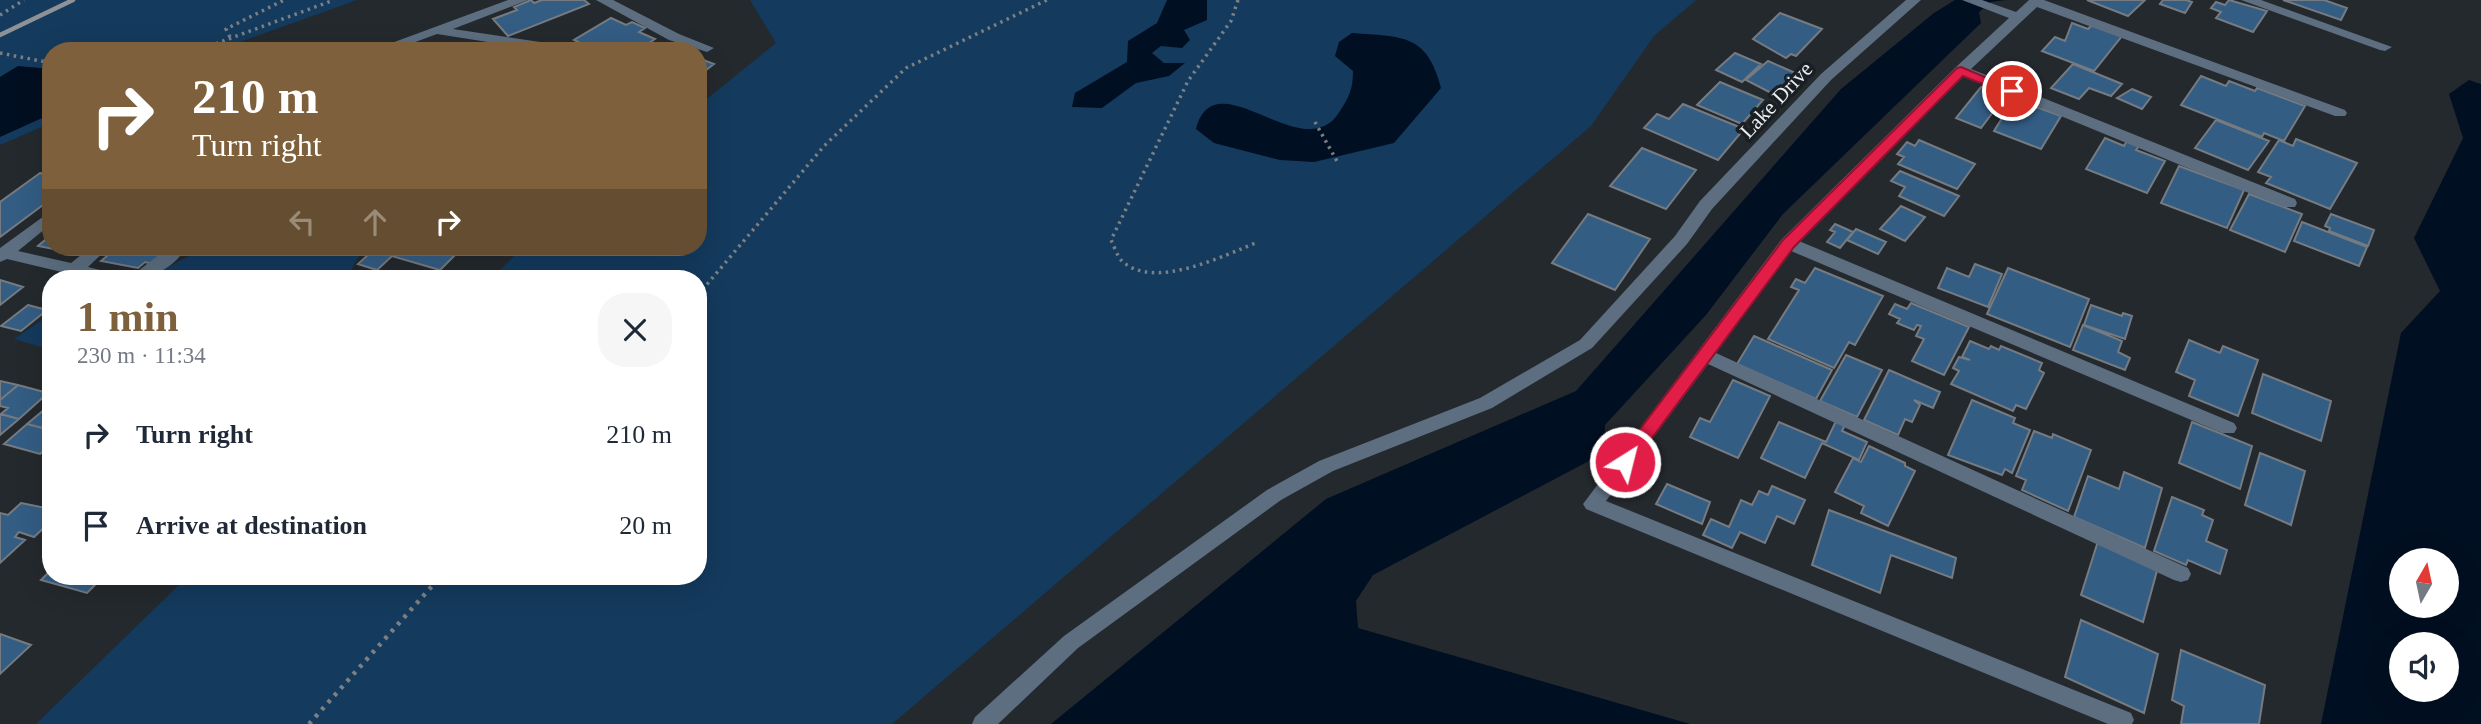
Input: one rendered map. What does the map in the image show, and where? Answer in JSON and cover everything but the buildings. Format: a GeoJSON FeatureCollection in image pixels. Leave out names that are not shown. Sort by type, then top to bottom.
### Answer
{"type":"FeatureCollection","features":[{"type":"Feature","properties":{"kind":"street"},"geometry":{"type":"LineString","coordinates":[[403,42],[521,0]]}},
{"type":"Feature","properties":{"kind":"street"},"geometry":{"type":"LineString","coordinates":[[603,0],[674,37],[689,42]]}},
{"type":"Feature","properties":{"kind":"street","name":"Lake Drive"},"geometry":{"type":"LineString","coordinates":[[983,724],[1071,642],[1274,495],[1326,466],[1486,402],[1586,344],[1681,240],[1706,205],[1826,77],[1914,0]]}},
{"type":"Feature","properties":{"kind":"street"},"geometry":{"type":"LineString","coordinates":[[1969,0],[2019,17]]}},
{"type":"Feature","properties":{"kind":"street"},"geometry":{"type":"LineString","coordinates":[[2248,0],[2385,47]]}},
{"type":"Feature","properties":{"kind":"street"},"geometry":{"type":"LineString","coordinates":[[2123,720],[1593,504],[1788,243],[1961,71],[2036,1],[2340,113]]}},
{"type":"Feature","properties":{"kind":"street"},"geometry":{"type":"LineString","coordinates":[[437,30],[515,42]]}},
{"type":"Feature","properties":{"kind":"street"},"geometry":{"type":"LineString","coordinates":[[1961,71],[2288,203]]}},
{"type":"Feature","properties":{"kind":"street"},"geometry":{"type":"LineString","coordinates":[[2,255],[42,223]]}},
{"type":"Feature","properties":{"kind":"street"},"geometry":{"type":"LineString","coordinates":[[1788,243],[2228,428]]}},
{"type":"Feature","properties":{"kind":"street"},"geometry":{"type":"LineString","coordinates":[[2,255],[74,270],[90,256]]}},
{"type":"Feature","properties":{"kind":"street"},"geometry":{"type":"LineString","coordinates":[[151,270],[169,256]]}},
{"type":"Feature","properties":{"kind":"street"},"geometry":{"type":"LineString","coordinates":[[1705,355],[2182,574]]}},
{"type":"Feature","properties":{"kind":"path"},"geometry":{"type":"LineString","coordinates":[[0,15],[24,0]]}},
{"type":"Feature","properties":{"kind":"path"},"geometry":{"type":"LineString","coordinates":[[230,37],[226,29],[284,0]]}},
{"type":"Feature","properties":{"kind":"path"},"geometry":{"type":"LineString","coordinates":[[218,42],[334,0]]}},
{"type":"Feature","properties":{"kind":"path"},"geometry":{"type":"LineString","coordinates":[[707,284],[824,146],[906,68],[1046,0]]}},
{"type":"Feature","properties":{"kind":"path"},"geometry":{"type":"LineString","coordinates":[[1238,0],[1231,21],[1188,81],[1111,240],[1115,255],[1132,270],[1152,273],[1193,267],[1258,242]]}},
{"type":"Feature","properties":{"kind":"path"},"geometry":{"type":"LineString","coordinates":[[0,53],[42,60]]}},
{"type":"Feature","properties":{"kind":"path"},"geometry":{"type":"LineString","coordinates":[[1315,122],[1338,163]]}},
{"type":"Feature","properties":{"kind":"path"},"geometry":{"type":"LineString","coordinates":[[309,724],[433,585]]}},
{"type":"Feature","properties":{"kind":"shaded area"},"geometry":{"type":"Polygon","coordinates":[[[0,0],[357,0],[240,42],[42,42],[42,127],[0,145],[0,0]]]}},
{"type":"Feature","properties":{"kind":"shaded area"},"geometry":{"type":"Polygon","coordinates":[[[750,0],[1696,0],[1654,36],[1591,126],[892,724],[36,724],[179,585],[707,585],[707,270],[500,270],[514,256],[707,256],[707,99],[776,43],[750,0]]]}},
{"type":"Feature","properties":{"kind":"shaded area"},"geometry":{"type":"Polygon","coordinates":[[[1167,0],[1207,0],[1207,20],[1184,30],[1190,40],[1182,48],[1161,46],[1152,53],[1164,63],[1185,63],[1169,76],[1136,83],[1102,108],[1072,107],[1075,93],[1127,62],[1128,41],[1157,23],[1167,0]]]}},
{"type":"Feature","properties":{"kind":"shaded area"},"geometry":{"type":"Polygon","coordinates":[[[1955,0],[2006,0],[1991,2],[1979,12],[1981,23],[1783,214],[1706,315],[1605,425],[1604,453],[1373,575],[1356,601],[1358,628],[1690,724],[1051,724],[1326,499],[1576,391],[1841,89],[1934,13],[1955,0]]]}},
{"type":"Feature","properties":{"kind":"shaded area"},"geometry":{"type":"Polygon","coordinates":[[[1352,33],[1410,41],[1420,47],[1435,70],[1441,88],[1394,143],[1314,162],[1280,160],[1214,143],[1196,129],[1206,110],[1222,104],[1241,107],[1305,129],[1325,126],[1340,111],[1351,88],[1353,71],[1335,56],[1339,42],[1352,33]]]}},
{"type":"Feature","properties":{"kind":"shaded area"},"geometry":{"type":"Polygon","coordinates":[[[18,66],[42,68],[42,118],[0,137],[0,77],[18,66]]]}},
{"type":"Feature","properties":{"kind":"shaded area"},"geometry":{"type":"Polygon","coordinates":[[[2469,80],[2481,84],[2481,724],[2321,724],[2401,333],[2440,291],[2414,238],[2463,138],[2449,94],[2469,80]]]}},
{"type":"Feature","properties":{"kind":"shaded area"},"geometry":{"type":"Polygon","coordinates":[[[189,256],[359,256],[351,270],[162,270],[189,256]]]}},
{"type":"Feature","properties":{"kind":"shaded area"},"geometry":{"type":"Polygon","coordinates":[[[42,320],[42,347],[14,339],[42,320]]]}},
{"type":"Feature","properties":{"kind":"railway"},"geometry":{"type":"LineString","coordinates":[[0,35],[73,0]]}},
{"type":"Feature","properties":{"kind":"route"},"geometry":{"type":"LineString","coordinates":[[1625,462],[1788,243],[1961,71],[2012,91]]}}]}
